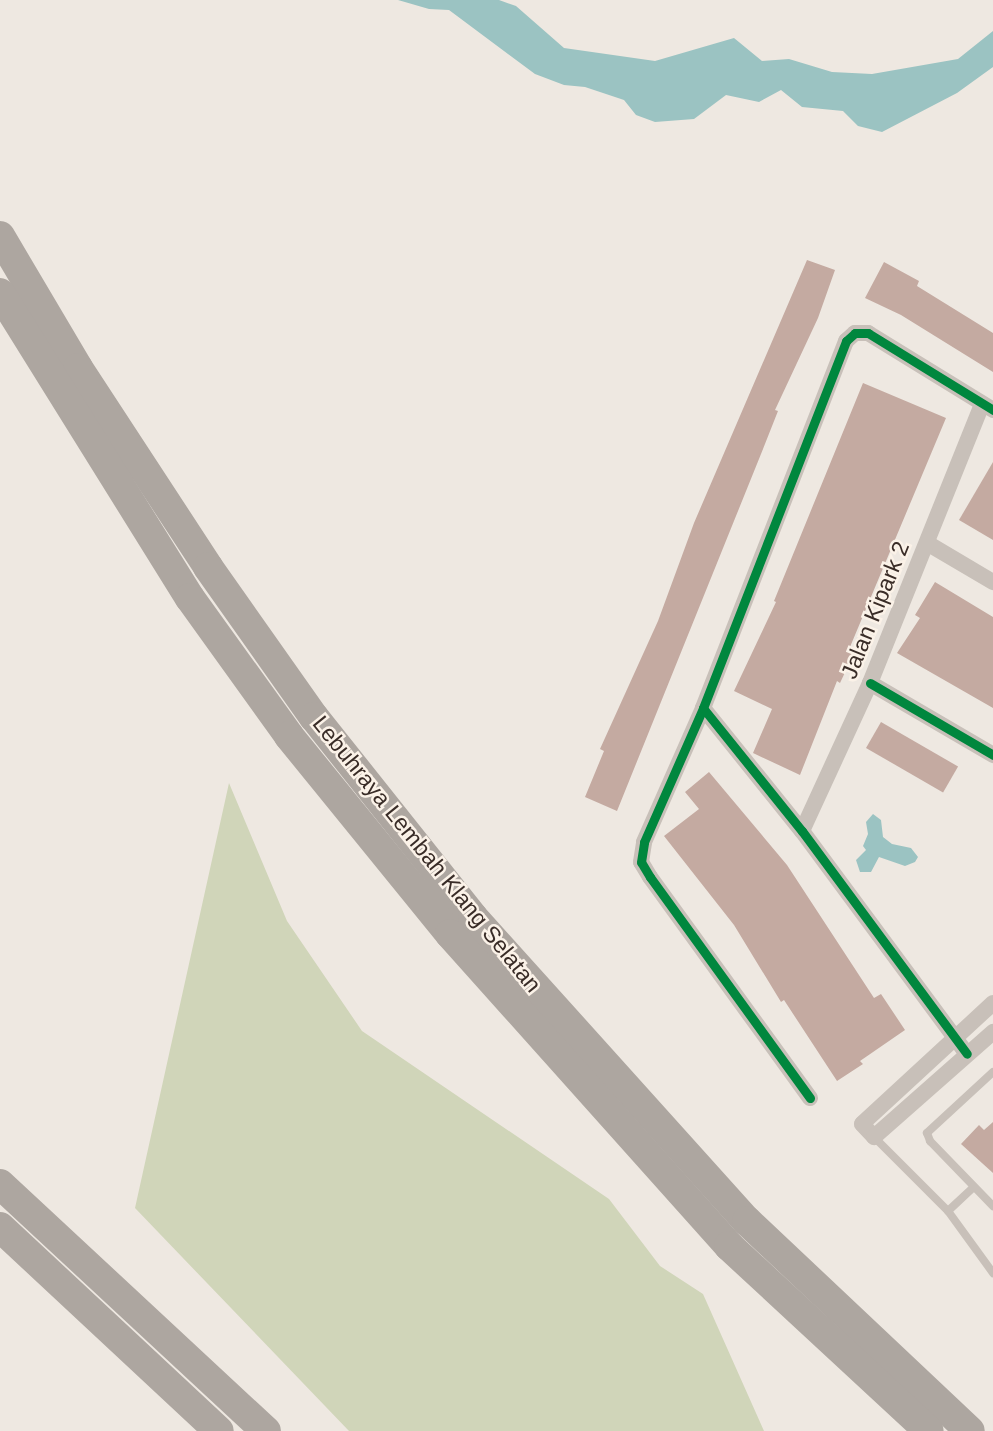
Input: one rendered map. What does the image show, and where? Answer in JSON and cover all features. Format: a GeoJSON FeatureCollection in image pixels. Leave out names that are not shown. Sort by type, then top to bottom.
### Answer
{"type":"FeatureCollection","features":[{"type":"Feature","properties":{"kind":"highway","name":"Lebuhraya Lembah Klang Selatan"},"geometry":{"type":"LineString","coordinates":[[0,236],[78,368],[208,567],[314,717],[473,917],[747,1222],[970,1431]]}},
{"type":"Feature","properties":{"kind":"highway","name":"Lebuhraya Lembah Klang Selatan"},"geometry":{"type":"LineString","coordinates":[[0,293],[190,598],[289,736],[450,934],[729,1245],[929,1431]]}},
{"type":"Feature","properties":{"kind":"highway"},"geometry":{"type":"LineString","coordinates":[[0,1184],[266,1431]]}},
{"type":"Feature","properties":{"kind":"highway"},"geometry":{"type":"LineString","coordinates":[[0,1227],[219,1431]]}},
{"type":"Feature","properties":{"kind":"street"},"geometry":{"type":"LineString","coordinates":[[810,1098],[641,862],[644,842],[703,708],[846,341],[855,333],[868,333],[987,407]]}},
{"type":"Feature","properties":{"kind":"street","name":"Jalan Kipark 2"},"geometry":{"type":"LineString","coordinates":[[802,831],[870,683],[927,542],[987,407]]}},
{"type":"Feature","properties":{"kind":"street"},"geometry":{"type":"LineString","coordinates":[[927,542],[993,582]]}},
{"type":"Feature","properties":{"kind":"street"},"geometry":{"type":"LineString","coordinates":[[870,683],[993,755]]}},
{"type":"Feature","properties":{"kind":"street"},"geometry":{"type":"LineString","coordinates":[[703,708],[802,831],[967,1054]]}},
{"type":"Feature","properties":{"kind":"street"},"geometry":{"type":"LineString","coordinates":[[993,1003],[862,1124],[874,1137],[993,1032]]}},
{"type":"Feature","properties":{"kind":"lane"},"geometry":{"type":"LineString","coordinates":[[993,1072],[927,1133],[930,1141],[993,1206]]}},
{"type":"Feature","properties":{"kind":"lane"},"geometry":{"type":"LineString","coordinates":[[874,1137],[948,1211],[993,1273]]}},
{"type":"Feature","properties":{"kind":"lane"},"geometry":{"type":"LineString","coordinates":[[948,1211],[974,1187]]}},
{"type":"Feature","properties":{"kind":"green space"},"geometry":{"type":"Polygon","coordinates":[[[229,783],[287,921],[362,1031],[609,1199],[660,1266],[703,1294],[764,1431],[349,1431],[135,1208],[229,783]]]}},
{"type":"Feature","properties":{"kind":"water"},"geometry":{"type":"Polygon","coordinates":[[[398,0],[499,0],[516,6],[564,48],[655,61],[734,38],[762,61],[789,59],[832,72],[872,74],[958,59],[993,31],[993,67],[957,93],[882,132],[858,126],[843,111],[802,107],[781,90],[759,102],[726,95],[694,119],[655,122],[636,115],[624,100],[585,87],[564,85],[535,74],[449,10],[429,9],[398,0]]]}},
{"type":"Feature","properties":{"kind":"water"},"geometry":{"type":"Polygon","coordinates":[[[873,814],[881,820],[883,837],[892,844],[911,848],[918,857],[915,862],[905,866],[879,857],[871,872],[860,872],[856,860],[866,850],[863,846],[868,834],[866,822],[873,814]]]}},
{"type":"Feature","properties":{"kind":"building"},"geometry":{"type":"Polygon","coordinates":[[[807,260],[835,270],[818,318],[775,410],[778,411],[617,811],[585,797],[604,751],[600,749],[658,621],[694,523],[807,260]]]}},
{"type":"Feature","properties":{"kind":"building"},"geometry":{"type":"Polygon","coordinates":[[[884,262],[919,281],[917,286],[993,333],[993,372],[901,315],[865,298],[884,262]]]}},
{"type":"Feature","properties":{"kind":"building"},"geometry":{"type":"Polygon","coordinates":[[[863,383],[946,418],[850,647],[856,649],[840,683],[837,681],[800,775],[753,753],[772,709],[734,691],[776,602],[774,601],[863,383]]]}},
{"type":"Feature","properties":{"kind":"building"},"geometry":{"type":"Polygon","coordinates":[[[993,462],[993,540],[959,520],[993,462]]]}},
{"type":"Feature","properties":{"kind":"building"},"geometry":{"type":"Polygon","coordinates":[[[935,582],[993,617],[993,708],[897,653],[920,618],[915,615],[935,582]]]}},
{"type":"Feature","properties":{"kind":"building"},"geometry":{"type":"Polygon","coordinates":[[[881,722],[958,766],[943,792],[866,748],[881,722]]]}},
{"type":"Feature","properties":{"kind":"building"},"geometry":{"type":"Polygon","coordinates":[[[709,772],[787,865],[874,998],[881,994],[905,1030],[860,1061],[863,1064],[837,1081],[784,1000],[781,1002],[734,925],[664,836],[699,809],[685,792],[709,772]]]}},
{"type":"Feature","properties":{"kind":"building"},"geometry":{"type":"Polygon","coordinates":[[[993,1122],[993,1173],[961,1144],[979,1125],[984,1130],[993,1122]]]}},
{"type":"Feature","properties":{"kind":"cycle path"},"geometry":{"type":"LineString","coordinates":[[810,1098],[650,877],[641,862],[644,842],[703,708],[846,341],[855,333],[868,333],[993,410]]}},
{"type":"Feature","properties":{"kind":"cycle path"},"geometry":{"type":"LineString","coordinates":[[870,683],[993,755]]}},
{"type":"Feature","properties":{"kind":"cycle path"},"geometry":{"type":"LineString","coordinates":[[703,708],[802,831],[967,1054]]}}]}
